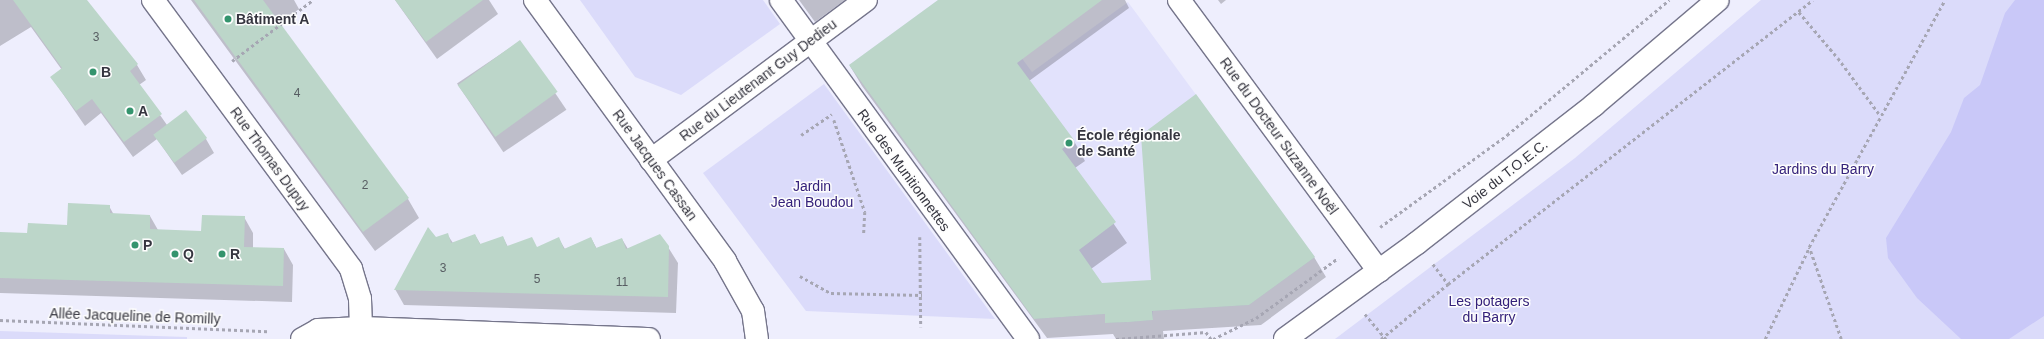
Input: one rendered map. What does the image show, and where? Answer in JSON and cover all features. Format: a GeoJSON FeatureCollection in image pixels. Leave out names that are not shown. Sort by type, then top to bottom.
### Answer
{"type":"FeatureCollection","features":[{"type":"Feature","properties":{"kind":"street","name":"Rue Thomas Dupuy"},"geometry":{"type":"LineString","coordinates":[[153,0],[351,269],[360,299],[361,328]]}},
{"type":"Feature","properties":{"kind":"street","name":"Rue Jacques Cassan"},"geometry":{"type":"LineString","coordinates":[[535,0],[725,261],[753,311],[757,339]]}},
{"type":"Feature","properties":{"kind":"street","name":"Rue des Munitionnettes"},"geometry":{"type":"LineString","coordinates":[[781,0],[1028,339]]}},
{"type":"Feature","properties":{"kind":"street","name":"Rue du Lieutenant Guy Dedieu"},"geometry":{"type":"LineString","coordinates":[[651,160],[810,40],[866,0]]}},
{"type":"Feature","properties":{"kind":"street","name":"Rue du Docteur Suzanne Noël"},"geometry":{"type":"LineString","coordinates":[[1179,0],[1379,271]]}},
{"type":"Feature","properties":{"kind":"street","name":"Voie du T.O.E.C."},"geometry":{"type":"LineString","coordinates":[[1285,339],[1379,271],[1594,105],[1718,0]]}},
{"type":"Feature","properties":{"kind":"street"},"geometry":{"type":"LineString","coordinates":[[302,339],[318,330],[361,328],[649,339]]}},
{"type":"Feature","properties":{"kind":"path"},"geometry":{"type":"LineString","coordinates":[[210,77],[313,0]]}},
{"type":"Feature","properties":{"kind":"path"},"geometry":{"type":"LineString","coordinates":[[1116,339],[1206,332],[1212,339],[1256,318],[1507,135],[1669,0]]}},
{"type":"Feature","properties":{"kind":"path"},"geometry":{"type":"LineString","coordinates":[[1381,339],[1386,338],[1448,284],[1813,0]]}},
{"type":"Feature","properties":{"kind":"path"},"geometry":{"type":"LineString","coordinates":[[1765,339],[1809,247],[1880,115],[1945,0]]}},
{"type":"Feature","properties":{"kind":"path"},"geometry":{"type":"LineString","coordinates":[[1799,12],[1838,58],[1880,115]]}},
{"type":"Feature","properties":{"kind":"path"},"geometry":{"type":"LineString","coordinates":[[830,107],[865,212],[864,234]]}},
{"type":"Feature","properties":{"kind":"path"},"geometry":{"type":"LineString","coordinates":[[801,135],[832,114]]}},
{"type":"Feature","properties":{"kind":"path"},"geometry":{"type":"LineString","coordinates":[[920,235],[922,295],[921,327]]}},
{"type":"Feature","properties":{"kind":"path"},"geometry":{"type":"LineString","coordinates":[[1809,247],[1841,339]]}},
{"type":"Feature","properties":{"kind":"path"},"geometry":{"type":"LineString","coordinates":[[1431,261],[1448,284]]}},
{"type":"Feature","properties":{"kind":"path"},"geometry":{"type":"LineString","coordinates":[[800,276],[831,293],[922,295]]}},
{"type":"Feature","properties":{"kind":"path"},"geometry":{"type":"LineString","coordinates":[[1359,317],[1365,313],[1386,338]]}},
{"type":"Feature","properties":{"kind":"path","name":"Allée Jacqueline de Romilly"},"geometry":{"type":"LineString","coordinates":[[0,320],[268,331]]}},
{"type":"Feature","properties":{"kind":"shaded area","name":"École régionale de Santé"},"geometry":{"type":"Polygon","coordinates":[[[938,0],[968,0],[1010,42],[1032,72],[1128,2],[1315,257],[1249,305],[1153,311],[1153,320],[1129,322],[1105,323],[1105,314],[1034,319],[849,65],[938,0]]]}},
{"type":"Feature","properties":{"kind":"shaded area"},"geometry":{"type":"Polygon","coordinates":[[[2015,0],[2044,0],[2044,316],[2009,339],[1961,339],[1917,298],[1888,258],[1886,238],[1951,132],[1964,98],[1980,85],[2005,13],[2015,0]]]}},
{"type":"Feature","properties":{"kind":"green space"},"geometry":{"type":"Polygon","coordinates":[[[580,0],[763,0],[780,24],[681,95],[635,77],[580,0]]]}},
{"type":"Feature","properties":{"kind":"green space","name":"Jardins du Barry"},"geometry":{"type":"Polygon","coordinates":[[[1761,0],[2044,0],[2044,339],[1335,339],[1575,158],[1761,0]]]}},
{"type":"Feature","properties":{"kind":"green space","name":"Jardin Jean Boudou"},"geometry":{"type":"Polygon","coordinates":[[[824,84],[995,319],[806,311],[703,173],[824,84]]]}},
{"type":"Feature","properties":{"kind":"green space"},"geometry":{"type":"Polygon","coordinates":[[[0,331],[187,337],[187,339],[0,339],[0,331]]]}},
{"type":"Feature","properties":{"kind":"building"},"geometry":{"type":"Polygon","coordinates":[[[13,0],[87,0],[138,64],[130,71],[162,114],[124,142],[92,99],[76,111],[50,77],[62,68],[13,0]]]}},
{"type":"Feature","properties":{"kind":"building"},"geometry":{"type":"Polygon","coordinates":[[[194,0],[263,0],[409,198],[363,232],[194,0]]]}},
{"type":"Feature","properties":{"kind":"building"},"geometry":{"type":"Polygon","coordinates":[[[395,0],[483,0],[426,42],[395,0]]]}},
{"type":"Feature","properties":{"kind":"building","name":"École régionale de Santé"},"geometry":{"type":"Polygon","coordinates":[[[938,0],[1102,0],[1017,63],[1074,140],[1062,149],[1116,222],[1079,250],[1102,283],[1151,280],[1141,135],[1196,94],[1315,257],[1249,305],[1152,311],[1153,320],[1129,322],[1105,323],[1105,314],[1034,319],[849,65],[938,0]]]}},
{"type":"Feature","properties":{"kind":"building"},"geometry":{"type":"Polygon","coordinates":[[[520,40],[558,92],[495,137],[458,85],[520,40]]]}},
{"type":"Feature","properties":{"kind":"building"},"geometry":{"type":"Polygon","coordinates":[[[186,110],[207,138],[174,163],[153,135],[186,110]]]}},
{"type":"Feature","properties":{"kind":"building"},"geometry":{"type":"Polygon","coordinates":[[[68,203],[110,205],[110,213],[150,215],[150,229],[201,231],[202,215],[245,216],[244,247],[284,248],[283,286],[0,278],[0,232],[27,233],[28,223],[67,225],[68,203]]]}},
{"type":"Feature","properties":{"kind":"building"},"geometry":{"type":"Polygon","coordinates":[[[428,227],[436,237],[448,233],[451,243],[475,234],[480,244],[503,236],[507,246],[532,237],[537,247],[559,237],[564,249],[591,237],[596,248],[622,238],[626,249],[660,234],[669,246],[668,297],[394,290],[428,227]]]}},
{"type":"Feature","properties":{"kind":"place","name":"Bâtiment A"},"geometry":{"type":"Point","coordinates":[228,19]}},
{"type":"Feature","properties":{"kind":"place","name":"B"},"geometry":{"type":"Point","coordinates":[93,72]}},
{"type":"Feature","properties":{"kind":"place","name":"A"},"geometry":{"type":"Point","coordinates":[130,111]}},
{"type":"Feature","properties":{"kind":"place","name":"École régionale de Santé"},"geometry":{"type":"Point","coordinates":[1069,143]}},
{"type":"Feature","properties":{"kind":"place","name":"P"},"geometry":{"type":"Point","coordinates":[135,245]}},
{"type":"Feature","properties":{"kind":"place","name":"Q"},"geometry":{"type":"Point","coordinates":[175,254]}},
{"type":"Feature","properties":{"kind":"place","name":"R"},"geometry":{"type":"Point","coordinates":[222,254]}},
{"type":"Feature","properties":{"kind":"park label","name":"Les potagers du Barry"},"geometry":{"type":"Point","coordinates":[1489,310]}}]}
